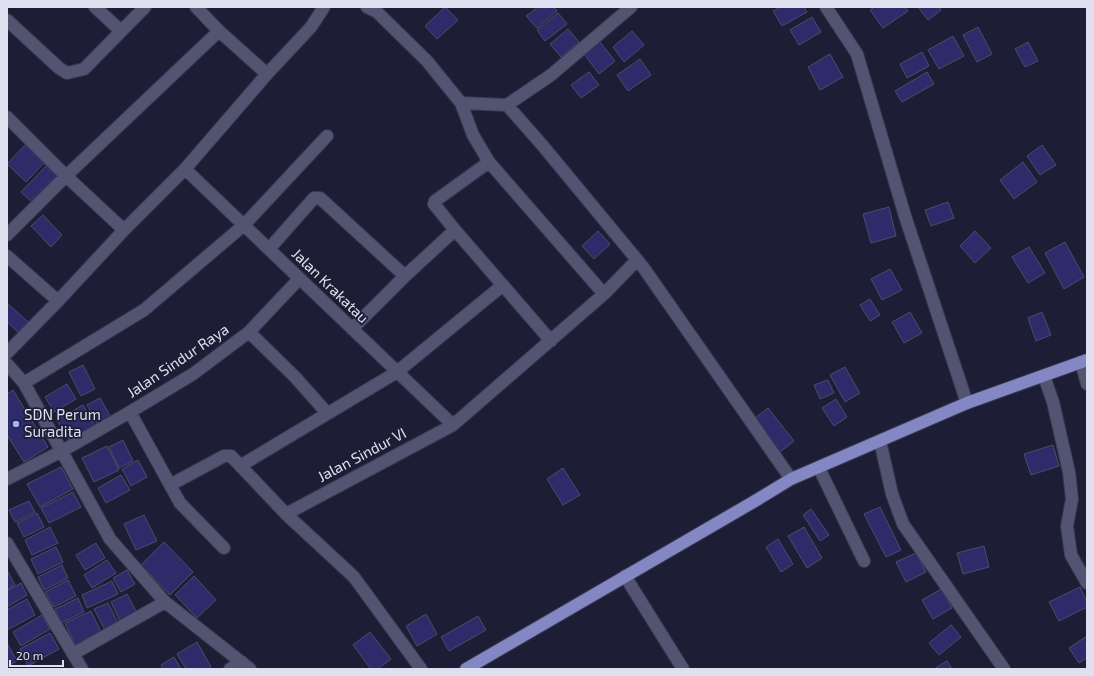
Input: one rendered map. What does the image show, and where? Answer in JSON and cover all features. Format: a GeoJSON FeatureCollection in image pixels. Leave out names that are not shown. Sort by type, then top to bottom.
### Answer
{"type":"FeatureCollection","features":[{"type":"Feature","properties":{"kind":"main road"},"geometry":{"type":"LineString","coordinates":[[466,669],[791,479],[967,403],[1084,361]]}},
{"type":"Feature","properties":{"kind":"street"},"geometry":{"type":"LineString","coordinates":[[95,7],[121,31]]}},
{"type":"Feature","properties":{"kind":"street"},"geometry":{"type":"LineString","coordinates":[[7,20],[59,68],[67,73],[84,69],[145,7]]}},
{"type":"Feature","properties":{"kind":"street"},"geometry":{"type":"LineString","coordinates":[[196,7],[219,32],[267,74]]}},
{"type":"Feature","properties":{"kind":"street"},"geometry":{"type":"LineString","coordinates":[[7,353],[124,230],[185,169],[267,74],[311,27],[324,7]]}},
{"type":"Feature","properties":{"kind":"street"},"geometry":{"type":"LineString","coordinates":[[367,7],[377,12],[427,61],[461,103],[473,135],[489,162],[604,294]]}},
{"type":"Feature","properties":{"kind":"street"},"geometry":{"type":"LineString","coordinates":[[461,103],[507,105],[551,75],[631,7]]}},
{"type":"Feature","properties":{"kind":"street"},"geometry":{"type":"LineString","coordinates":[[826,7],[857,54],[906,216],[967,403]]}},
{"type":"Feature","properties":{"kind":"street"},"geometry":{"type":"LineString","coordinates":[[7,236],[66,176],[219,32]]}},
{"type":"Feature","properties":{"kind":"street"},"geometry":{"type":"LineString","coordinates":[[507,105],[543,146],[637,260],[791,479]]}},
{"type":"Feature","properties":{"kind":"street"},"geometry":{"type":"LineString","coordinates":[[7,117],[66,176],[124,230]]}},
{"type":"Feature","properties":{"kind":"street"},"geometry":{"type":"LineString","coordinates":[[24,383],[144,310],[244,225],[327,136]]}},
{"type":"Feature","properties":{"kind":"street"},"geometry":{"type":"LineString","coordinates":[[489,162],[435,201],[434,204],[551,341]]}},
{"type":"Feature","properties":{"kind":"street","name":"Jalan Krakatau"},"geometry":{"type":"LineString","coordinates":[[185,169],[453,425]]}},
{"type":"Feature","properties":{"kind":"street"},"geometry":{"type":"LineString","coordinates":[[269,249],[314,198],[320,198],[405,276]]}},
{"type":"Feature","properties":{"kind":"street"},"geometry":{"type":"LineString","coordinates":[[352,329],[405,276],[455,230]]}},
{"type":"Feature","properties":{"kind":"street"},"geometry":{"type":"LineString","coordinates":[[7,256],[58,301]]}},
{"type":"Feature","properties":{"kind":"street","name":"Jalan Sindur VI"},"geometry":{"type":"LineString","coordinates":[[286,514],[453,425],[604,294],[637,260]]}},
{"type":"Feature","properties":{"kind":"street","name":"Jalan Sindur Raya"},"geometry":{"type":"LineString","coordinates":[[7,479],[62,451],[193,374],[249,332],[298,278]]}},
{"type":"Feature","properties":{"kind":"street"},"geometry":{"type":"LineString","coordinates":[[240,466],[397,372],[503,285]]}},
{"type":"Feature","properties":{"kind":"street"},"geometry":{"type":"LineString","coordinates":[[249,332],[295,377],[327,413]]}},
{"type":"Feature","properties":{"kind":"street"},"geometry":{"type":"LineString","coordinates":[[1084,361],[1087,384]]}},
{"type":"Feature","properties":{"kind":"street"},"geometry":{"type":"LineString","coordinates":[[7,364],[24,383],[110,539],[165,602],[246,666]]}},
{"type":"Feature","properties":{"kind":"street"},"geometry":{"type":"LineString","coordinates":[[1044,376],[1053,402],[1069,472],[1072,499],[1067,526],[1071,555],[1087,583]]}},
{"type":"Feature","properties":{"kind":"street"},"geometry":{"type":"LineString","coordinates":[[130,412],[180,503],[224,548]]}},
{"type":"Feature","properties":{"kind":"street"},"geometry":{"type":"LineString","coordinates":[[880,441],[892,494],[903,524],[1004,669]]}},
{"type":"Feature","properties":{"kind":"street"},"geometry":{"type":"LineString","coordinates":[[170,485],[224,456],[230,456],[286,514],[354,577],[421,669]]}},
{"type":"Feature","properties":{"kind":"street"},"geometry":{"type":"LineString","coordinates":[[819,468],[864,561]]}},
{"type":"Feature","properties":{"kind":"street"},"geometry":{"type":"LineString","coordinates":[[7,543],[82,669]]}},
{"type":"Feature","properties":{"kind":"street"},"geometry":{"type":"LineString","coordinates":[[626,576],[683,669]]}},
{"type":"Feature","properties":{"kind":"street"},"geometry":{"type":"LineString","coordinates":[[73,654],[165,602]]}},
{"type":"Feature","properties":{"kind":"street"},"geometry":{"type":"LineString","coordinates":[[230,669],[246,666]]}},
{"type":"Feature","properties":{"kind":"building"},"geometry":{"type":"Polygon","coordinates":[[[445,7],[458,20],[437,39],[425,26],[445,7]]]}},
{"type":"Feature","properties":{"kind":"building"},"geometry":{"type":"Polygon","coordinates":[[[538,7],[554,7],[557,11],[537,28],[526,16],[538,7]]]}},
{"type":"Feature","properties":{"kind":"building"},"geometry":{"type":"Polygon","coordinates":[[[781,7],[804,7],[807,12],[782,26],[773,11],[781,7]]]}},
{"type":"Feature","properties":{"kind":"building"},"geometry":{"type":"Polygon","coordinates":[[[875,7],[905,7],[908,11],[883,28],[870,10],[875,7]]]}},
{"type":"Feature","properties":{"kind":"building"},"geometry":{"type":"Polygon","coordinates":[[[918,7],[939,7],[941,10],[928,20],[918,7]]]}},
{"type":"Feature","properties":{"kind":"building"},"geometry":{"type":"Polygon","coordinates":[[[558,13],[567,24],[545,41],[537,30],[558,13]]]}},
{"type":"Feature","properties":{"kind":"building"},"geometry":{"type":"Polygon","coordinates":[[[812,17],[821,32],[799,45],[790,30],[812,17]]]}},
{"type":"Feature","properties":{"kind":"building"},"geometry":{"type":"Polygon","coordinates":[[[978,27],[992,54],[977,62],[963,35],[978,27]]]}},
{"type":"Feature","properties":{"kind":"building"},"geometry":{"type":"Polygon","coordinates":[[[568,29],[579,42],[561,57],[550,44],[568,29]]]}},
{"type":"Feature","properties":{"kind":"building"},"geometry":{"type":"Polygon","coordinates":[[[632,31],[644,45],[624,62],[613,47],[632,31]]]}},
{"type":"Feature","properties":{"kind":"building"},"geometry":{"type":"Polygon","coordinates":[[[953,36],[964,56],[939,69],[928,50],[953,36]]]}},
{"type":"Feature","properties":{"kind":"building"},"geometry":{"type":"Polygon","coordinates":[[[599,41],[615,61],[599,74],[584,54],[599,41]]]}},
{"type":"Feature","properties":{"kind":"building"},"geometry":{"type":"Polygon","coordinates":[[[1028,42],[1038,61],[1025,67],[1015,49],[1028,42]]]}},
{"type":"Feature","properties":{"kind":"building"},"geometry":{"type":"Polygon","coordinates":[[[922,52],[929,66],[907,78],[900,64],[922,52]]]}},
{"type":"Feature","properties":{"kind":"building"},"geometry":{"type":"Polygon","coordinates":[[[830,54],[843,77],[820,90],[808,67],[830,54]]]}},
{"type":"Feature","properties":{"kind":"building"},"geometry":{"type":"Polygon","coordinates":[[[640,59],[651,75],[628,91],[617,75],[640,59]]]}},
{"type":"Feature","properties":{"kind":"building"},"geometry":{"type":"Polygon","coordinates":[[[589,72],[599,85],[581,98],[571,85],[589,72]]]}},
{"type":"Feature","properties":{"kind":"building"},"geometry":{"type":"Polygon","coordinates":[[[927,72],[934,84],[902,102],[895,91],[927,72]]]}},
{"type":"Feature","properties":{"kind":"building"},"geometry":{"type":"Polygon","coordinates":[[[26,144],[45,162],[26,182],[7,164],[26,144]]]}},
{"type":"Feature","properties":{"kind":"building"},"geometry":{"type":"Polygon","coordinates":[[[1042,145],[1056,165],[1040,175],[1027,156],[1042,145]]]}},
{"type":"Feature","properties":{"kind":"building"},"geometry":{"type":"Polygon","coordinates":[[[1023,162],[1037,182],[1014,199],[1000,180],[1023,162]]]}},
{"type":"Feature","properties":{"kind":"building"},"geometry":{"type":"Polygon","coordinates":[[[48,164],[62,177],[36,206],[21,192],[48,164]]]}},
{"type":"Feature","properties":{"kind":"building"},"geometry":{"type":"Polygon","coordinates":[[[948,202],[954,218],[931,226],[925,210],[948,202]]]}},
{"type":"Feature","properties":{"kind":"building"},"geometry":{"type":"Polygon","coordinates":[[[889,207],[896,236],[871,243],[863,214],[889,207]]]}},
{"type":"Feature","properties":{"kind":"building"},"geometry":{"type":"Polygon","coordinates":[[[43,215],[62,235],[51,247],[31,226],[43,215]]]}},
{"type":"Feature","properties":{"kind":"building"},"geometry":{"type":"Polygon","coordinates":[[[598,231],[610,244],[594,259],[582,246],[598,231]]]}},
{"type":"Feature","properties":{"kind":"building"},"geometry":{"type":"Polygon","coordinates":[[[975,231],[991,248],[975,263],[960,246],[975,231]]]}},
{"type":"Feature","properties":{"kind":"building"},"geometry":{"type":"Polygon","coordinates":[[[1065,242],[1084,277],[1064,289],[1045,253],[1065,242]]]}},
{"type":"Feature","properties":{"kind":"building"},"geometry":{"type":"Polygon","coordinates":[[[1029,247],[1045,273],[1028,283],[1012,257],[1029,247]]]}},
{"type":"Feature","properties":{"kind":"building"},"geometry":{"type":"Polygon","coordinates":[[[890,269],[902,290],[882,300],[871,279],[890,269]]]}},
{"type":"Feature","properties":{"kind":"building"},"geometry":{"type":"Polygon","coordinates":[[[870,299],[880,315],[870,321],[860,305],[870,299]]]}},
{"type":"Feature","properties":{"kind":"building"},"geometry":{"type":"Polygon","coordinates":[[[7,303],[28,322],[18,332],[7,322],[7,303]]]}},
{"type":"Feature","properties":{"kind":"building"},"geometry":{"type":"Polygon","coordinates":[[[910,312],[922,333],[904,343],[892,322],[910,312]]]}},
{"type":"Feature","properties":{"kind":"building"},"geometry":{"type":"Polygon","coordinates":[[[1042,312],[1051,335],[1036,341],[1028,318],[1042,312]]]}},
{"type":"Feature","properties":{"kind":"building"},"geometry":{"type":"Polygon","coordinates":[[[83,365],[95,389],[81,396],[69,372],[83,365]]]}},
{"type":"Feature","properties":{"kind":"building"},"geometry":{"type":"Polygon","coordinates":[[[845,367],[860,393],[845,402],[830,375],[845,367]]]}},
{"type":"Feature","properties":{"kind":"building"},"geometry":{"type":"Polygon","coordinates":[[[828,380],[834,393],[820,399],[814,385],[828,380]]]}},
{"type":"Feature","properties":{"kind":"building"},"geometry":{"type":"Polygon","coordinates":[[[67,384],[76,399],[54,412],[45,397],[67,384]]]}},
{"type":"Feature","properties":{"kind":"building","name":"SDN Perum Suradita"},"geometry":{"type":"Polygon","coordinates":[[[13,390],[48,447],[24,462],[7,435],[7,394],[13,390]]]}},
{"type":"Feature","properties":{"kind":"building"},"geometry":{"type":"Polygon","coordinates":[[[100,398],[112,419],[98,426],[87,405],[100,398]]]}},
{"type":"Feature","properties":{"kind":"building"},"geometry":{"type":"Polygon","coordinates":[[[836,399],[847,417],[834,426],[822,408],[836,399]]]}},
{"type":"Feature","properties":{"kind":"building"},"geometry":{"type":"Polygon","coordinates":[[[83,405],[96,427],[70,442],[57,420],[83,405]]]}},
{"type":"Feature","properties":{"kind":"building"},"geometry":{"type":"Polygon","coordinates":[[[768,408],[794,441],[780,452],[755,418],[768,408]]]}},
{"type":"Feature","properties":{"kind":"building"},"geometry":{"type":"Polygon","coordinates":[[[123,440],[133,461],[119,468],[109,447],[123,440]]]}},
{"type":"Feature","properties":{"kind":"building"},"geometry":{"type":"Polygon","coordinates":[[[1053,445],[1059,466],[1031,475],[1024,454],[1053,445]]]}},
{"type":"Feature","properties":{"kind":"building"},"geometry":{"type":"Polygon","coordinates":[[[107,446],[119,470],[94,482],[82,458],[107,446]]]}},
{"type":"Feature","properties":{"kind":"building"},"geometry":{"type":"Polygon","coordinates":[[[138,460],[147,477],[131,486],[122,469],[138,460]]]}},
{"type":"Feature","properties":{"kind":"building"},"geometry":{"type":"Polygon","coordinates":[[[61,467],[73,489],[40,507],[27,484],[61,467]]]}},
{"type":"Feature","properties":{"kind":"building"},"geometry":{"type":"Polygon","coordinates":[[[563,468],[580,495],[563,505],[547,479],[563,468]]]}},
{"type":"Feature","properties":{"kind":"building"},"geometry":{"type":"Polygon","coordinates":[[[121,475],[130,490],[106,503],[98,488],[121,475]]]}},
{"type":"Feature","properties":{"kind":"building"},"geometry":{"type":"Polygon","coordinates":[[[73,492],[81,507],[49,523],[41,508],[73,492]]]}},
{"type":"Feature","properties":{"kind":"building"},"geometry":{"type":"Polygon","coordinates":[[[29,501],[35,512],[15,522],[9,510],[29,501]]]}},
{"type":"Feature","properties":{"kind":"building"},"geometry":{"type":"Polygon","coordinates":[[[880,507],[901,550],[886,557],[864,514],[880,507]]]}},
{"type":"Feature","properties":{"kind":"building"},"geometry":{"type":"Polygon","coordinates":[[[811,509],[829,535],[820,541],[803,515],[811,509]]]}},
{"type":"Feature","properties":{"kind":"building"},"geometry":{"type":"Polygon","coordinates":[[[37,513],[44,527],[24,537],[17,523],[37,513]]]}},
{"type":"Feature","properties":{"kind":"building"},"geometry":{"type":"Polygon","coordinates":[[[144,515],[157,541],[136,550],[124,524],[144,515]]]}},
{"type":"Feature","properties":{"kind":"building"},"geometry":{"type":"Polygon","coordinates":[[[50,527],[58,543],[32,555],[25,540],[50,527]]]}},
{"type":"Feature","properties":{"kind":"building"},"geometry":{"type":"Polygon","coordinates":[[[804,527],[822,558],[807,568],[788,536],[804,527]]]}},
{"type":"Feature","properties":{"kind":"building"},"geometry":{"type":"Polygon","coordinates":[[[778,539],[793,564],[781,572],[766,547],[778,539]]]}},
{"type":"Feature","properties":{"kind":"building"},"geometry":{"type":"Polygon","coordinates":[[[164,542],[193,572],[170,595],[141,565],[164,542]]]}},
{"type":"Feature","properties":{"kind":"building"},"geometry":{"type":"Polygon","coordinates":[[[96,543],[105,558],[85,570],[76,555],[96,543]]]}},
{"type":"Feature","properties":{"kind":"building"},"geometry":{"type":"Polygon","coordinates":[[[984,546],[989,567],[963,574],[957,553],[984,546]]]}},
{"type":"Feature","properties":{"kind":"building"},"geometry":{"type":"Polygon","coordinates":[[[56,547],[63,562],[38,574],[31,559],[56,547]]]}},
{"type":"Feature","properties":{"kind":"building"},"geometry":{"type":"Polygon","coordinates":[[[916,553],[926,572],[906,582],[896,562],[916,553]]]}},
{"type":"Feature","properties":{"kind":"building"},"geometry":{"type":"Polygon","coordinates":[[[107,560],[116,573],[92,588],[84,575],[107,560]]]}},
{"type":"Feature","properties":{"kind":"building"},"geometry":{"type":"Polygon","coordinates":[[[62,565],[68,578],[44,590],[38,577],[62,565]]]}},
{"type":"Feature","properties":{"kind":"building"},"geometry":{"type":"Polygon","coordinates":[[[7,570],[15,585],[7,590],[7,570]]]}},
{"type":"Feature","properties":{"kind":"building"},"geometry":{"type":"Polygon","coordinates":[[[127,570],[135,584],[121,592],[113,578],[127,570]]]}},
{"type":"Feature","properties":{"kind":"building"},"geometry":{"type":"Polygon","coordinates":[[[194,576],[216,600],[197,618],[175,595],[194,576]]]}},
{"type":"Feature","properties":{"kind":"building"},"geometry":{"type":"Polygon","coordinates":[[[68,580],[76,596],[54,607],[45,592],[68,580]]]}},
{"type":"Feature","properties":{"kind":"building"},"geometry":{"type":"Polygon","coordinates":[[[112,581],[118,594],[87,608],[82,595],[112,581]]]}},
{"type":"Feature","properties":{"kind":"building"},"geometry":{"type":"Polygon","coordinates":[[[21,583],[27,595],[7,607],[7,591],[21,583]]]}},
{"type":"Feature","properties":{"kind":"building"},"geometry":{"type":"Polygon","coordinates":[[[1080,587],[1087,602],[1087,607],[1059,621],[1049,602],[1080,587]]]}},
{"type":"Feature","properties":{"kind":"building"},"geometry":{"type":"Polygon","coordinates":[[[941,589],[952,608],[933,619],[922,600],[941,589]]]}},
{"type":"Feature","properties":{"kind":"building"},"geometry":{"type":"Polygon","coordinates":[[[127,594],[138,615],[121,623],[111,602],[127,594]]]}},
{"type":"Feature","properties":{"kind":"building"},"geometry":{"type":"Polygon","coordinates":[[[78,598],[84,612],[61,623],[55,609],[78,598]]]}},
{"type":"Feature","properties":{"kind":"building"},"geometry":{"type":"Polygon","coordinates":[[[27,599],[35,615],[7,630],[7,610],[27,599]]]}},
{"type":"Feature","properties":{"kind":"building"},"geometry":{"type":"Polygon","coordinates":[[[108,603],[118,623],[105,630],[94,609],[108,603]]]}},
{"type":"Feature","properties":{"kind":"building"},"geometry":{"type":"Polygon","coordinates":[[[91,611],[101,632],[75,645],[65,623],[91,611]]]}},
{"type":"Feature","properties":{"kind":"building"},"geometry":{"type":"Polygon","coordinates":[[[426,614],[437,634],[417,646],[406,626],[426,614]]]}},
{"type":"Feature","properties":{"kind":"building"},"geometry":{"type":"Polygon","coordinates":[[[42,615],[50,629],[21,646],[13,632],[42,615]]]}},
{"type":"Feature","properties":{"kind":"building"},"geometry":{"type":"Polygon","coordinates":[[[478,616],[486,630],[449,651],[441,637],[478,616]]]}},
{"type":"Feature","properties":{"kind":"building"},"geometry":{"type":"Polygon","coordinates":[[[951,625],[961,637],[939,655],[929,643],[951,625]]]}},
{"type":"Feature","properties":{"kind":"building"},"geometry":{"type":"Polygon","coordinates":[[[370,632],[391,659],[378,669],[371,669],[353,645],[370,632]]]}},
{"type":"Feature","properties":{"kind":"building"},"geometry":{"type":"Polygon","coordinates":[[[50,633],[59,649],[28,666],[20,649],[50,633]]]}},
{"type":"Feature","properties":{"kind":"building"},"geometry":{"type":"Polygon","coordinates":[[[1087,636],[1087,658],[1079,663],[1069,648],[1087,636]]]}},
{"type":"Feature","properties":{"kind":"building"},"geometry":{"type":"Polygon","coordinates":[[[197,642],[211,667],[208,669],[186,669],[177,654],[197,642]]]}},
{"type":"Feature","properties":{"kind":"building"},"geometry":{"type":"Polygon","coordinates":[[[7,643],[17,661],[7,667],[7,643]]]}},
{"type":"Feature","properties":{"kind":"building"},"geometry":{"type":"Polygon","coordinates":[[[174,657],[181,669],[163,669],[161,665],[174,657]]]}},
{"type":"Feature","properties":{"kind":"building"},"geometry":{"type":"Polygon","coordinates":[[[947,661],[952,669],[934,669],[947,661]]]}},
{"type":"Feature","properties":{"kind":"place","name":"SDN Perum Suradita"},"geometry":{"type":"Point","coordinates":[16,424]}}]}
